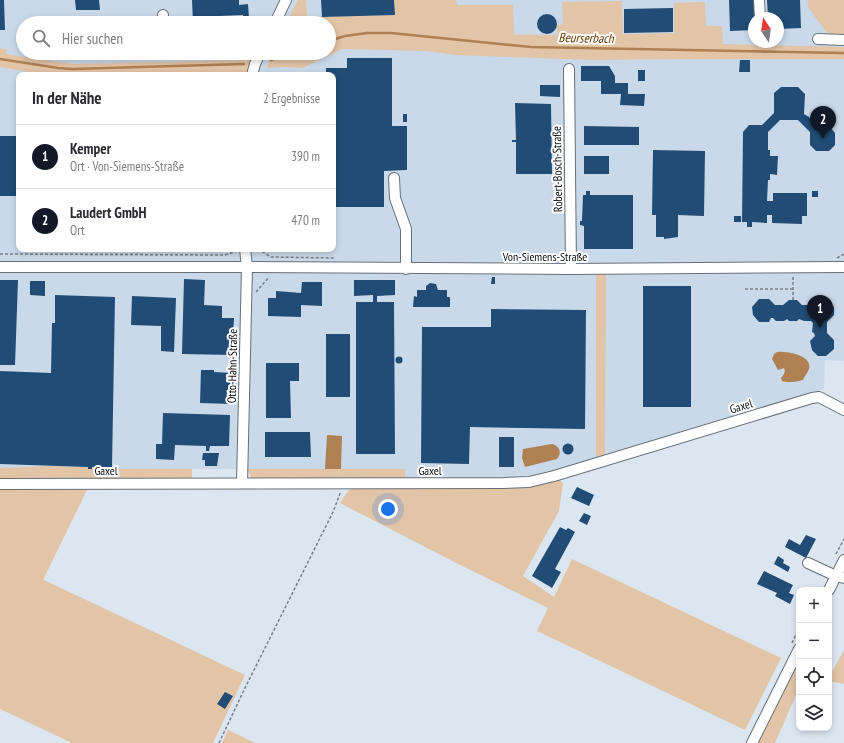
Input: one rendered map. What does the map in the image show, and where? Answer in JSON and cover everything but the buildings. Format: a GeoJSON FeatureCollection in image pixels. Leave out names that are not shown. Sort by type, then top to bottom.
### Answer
{"type":"FeatureCollection","features":[{"type":"Feature","properties":{"kind":"street"},"geometry":{"type":"LineString","coordinates":[[278,16],[286,0]]}},
{"type":"Feature","properties":{"kind":"street"},"geometry":{"type":"LineString","coordinates":[[760,0],[760,12]]}},
{"type":"Feature","properties":{"kind":"street"},"geometry":{"type":"LineString","coordinates":[[818,39],[844,40]]}},
{"type":"Feature","properties":{"kind":"street"},"geometry":{"type":"LineString","coordinates":[[253,72],[257,60]]}},
{"type":"Feature","properties":{"kind":"street","name":"Robert-Bosch-Straße"},"geometry":{"type":"LineString","coordinates":[[569,69],[571,270]]}},
{"type":"Feature","properties":{"kind":"street"},"geometry":{"type":"LineString","coordinates":[[394,178],[395,198],[406,229],[406,269]]}},
{"type":"Feature","properties":{"kind":"street","name":"Otto-Hahn-Straße"},"geometry":{"type":"LineString","coordinates":[[242,483],[247,267],[243,252]]}},
{"type":"Feature","properties":{"kind":"street","name":"Von-Siemens-Straße"},"geometry":{"type":"LineString","coordinates":[[0,267],[247,267],[271,262],[406,269],[571,270],[844,267]]}},
{"type":"Feature","properties":{"kind":"street","name":"Gaxel"},"geometry":{"type":"LineString","coordinates":[[0,484],[529,482],[554,476],[812,398],[819,397],[844,410]]}},
{"type":"Feature","properties":{"kind":"street"},"geometry":{"type":"LineString","coordinates":[[832,587],[840,577],[844,560]]}},
{"type":"Feature","properties":{"kind":"street"},"geometry":{"type":"LineString","coordinates":[[808,563],[840,577]]}},
{"type":"Feature","properties":{"kind":"street"},"geometry":{"type":"LineString","coordinates":[[752,743],[796,655]]}},
{"type":"Feature","properties":{"kind":"path"},"geometry":{"type":"LineString","coordinates":[[0,254],[225,256],[237,252]]}},
{"type":"Feature","properties":{"kind":"path"},"geometry":{"type":"LineString","coordinates":[[261,252],[271,262],[338,258]]}},
{"type":"Feature","properties":{"kind":"path"},"geometry":{"type":"LineString","coordinates":[[836,259],[844,254]]}},
{"type":"Feature","properties":{"kind":"path"},"geometry":{"type":"LineString","coordinates":[[256,292],[269,277],[271,262]]}},
{"type":"Feature","properties":{"kind":"path"},"geometry":{"type":"LineString","coordinates":[[793,268],[793,300]]}},
{"type":"Feature","properties":{"kind":"path"},"geometry":{"type":"LineString","coordinates":[[745,289],[793,289]]}},
{"type":"Feature","properties":{"kind":"path"},"geometry":{"type":"LineString","coordinates":[[218,743],[333,512],[342,483]]}},
{"type":"Feature","properties":{"kind":"shaded area"},"geometry":{"type":"Polygon","coordinates":[[[0,0],[844,0],[844,361],[825,360],[824,389],[605,457],[541,474],[507,478],[405,478],[405,469],[0,469],[0,0]]]}},
{"type":"Feature","properties":{"kind":"shaded area"},"geometry":{"type":"Polygon","coordinates":[[[298,0],[306,0],[307,16],[290,16],[298,0]]]}},
{"type":"Feature","properties":{"kind":"shaded area"},"geometry":{"type":"Polygon","coordinates":[[[394,0],[456,0],[457,5],[513,5],[514,35],[557,35],[557,25],[563,24],[562,2],[622,1],[623,34],[674,33],[674,3],[705,2],[706,26],[722,26],[723,44],[748,45],[748,48],[784,48],[784,46],[844,47],[844,59],[593,60],[455,55],[427,51],[342,49],[336,52],[336,16],[394,15],[394,0]]]}},
{"type":"Feature","properties":{"kind":"shaded area"},"geometry":{"type":"Polygon","coordinates":[[[808,0],[844,0],[844,34],[831,34],[826,32],[808,7],[808,0]]]}},
{"type":"Feature","properties":{"kind":"shaded area"},"geometry":{"type":"Polygon","coordinates":[[[0,48],[7,50],[6,54],[16,56],[16,60],[46,60],[72,64],[252,60],[247,72],[29,72],[0,67],[0,48]]]}},
{"type":"Feature","properties":{"kind":"shaded area"},"geometry":{"type":"Polygon","coordinates":[[[269,60],[319,60],[303,68],[267,68],[269,60]]]}},
{"type":"Feature","properties":{"kind":"shaded area"},"geometry":{"type":"Polygon","coordinates":[[[606,273],[605,457],[596,459],[596,274],[606,273]]]}},
{"type":"Feature","properties":{"kind":"shaded area"},"geometry":{"type":"Polygon","coordinates":[[[777,352],[792,353],[807,360],[809,369],[803,380],[792,382],[782,381],[781,378],[785,372],[784,368],[778,370],[772,359],[774,354],[777,352]]]}},
{"type":"Feature","properties":{"kind":"shaded area"},"geometry":{"type":"Polygon","coordinates":[[[327,435],[342,436],[341,469],[325,469],[327,435]]]}},
{"type":"Feature","properties":{"kind":"shaded area"},"geometry":{"type":"Polygon","coordinates":[[[552,444],[557,446],[560,452],[557,459],[525,467],[522,458],[523,449],[552,444]]]}},
{"type":"Feature","properties":{"kind":"shaded area"},"geometry":{"type":"Polygon","coordinates":[[[49,466],[88,467],[92,469],[92,467],[112,467],[121,469],[192,469],[192,479],[0,480],[0,468],[49,466]]]}},
{"type":"Feature","properties":{"kind":"shaded area"},"geometry":{"type":"Polygon","coordinates":[[[247,469],[405,469],[405,478],[252,479],[247,469]]]}},
{"type":"Feature","properties":{"kind":"shaded area"},"geometry":{"type":"Polygon","coordinates":[[[559,479],[563,483],[559,511],[523,576],[554,597],[572,559],[781,658],[745,730],[537,631],[548,608],[458,564],[340,503],[348,491],[355,487],[559,479]]]}},
{"type":"Feature","properties":{"kind":"shaded area"},"geometry":{"type":"Polygon","coordinates":[[[0,488],[88,488],[44,580],[245,675],[213,743],[72,743],[0,709],[0,488]]]}},
{"type":"Feature","properties":{"kind":"shaded area"},"geometry":{"type":"Polygon","coordinates":[[[844,650],[844,684],[832,682],[833,670],[844,650]]]}},
{"type":"Feature","properties":{"kind":"shaded area"},"geometry":{"type":"Polygon","coordinates":[[[796,668],[796,695],[775,743],[758,743],[796,668]]]}},
{"type":"Feature","properties":{"kind":"shaded area"},"geometry":{"type":"Polygon","coordinates":[[[228,730],[255,743],[222,743],[228,730]]]}},
{"type":"Feature","properties":{"kind":"waterway","name":"Beurserbach"},"geometry":{"type":"LineString","coordinates":[[336,39],[367,33],[391,33],[531,47],[844,53]]}},
{"type":"Feature","properties":{"kind":"waterway","name":"Beurserbach"},"geometry":{"type":"LineString","coordinates":[[0,59],[72,69],[244,64]]}},
{"type":"Feature","properties":{"kind":"place","name":"Laudert GmbH"},"geometry":{"type":"Point","coordinates":[823,139]}},
{"type":"Feature","properties":{"kind":"place","name":"Kemper"},"geometry":{"type":"Point","coordinates":[820,328]}}]}
